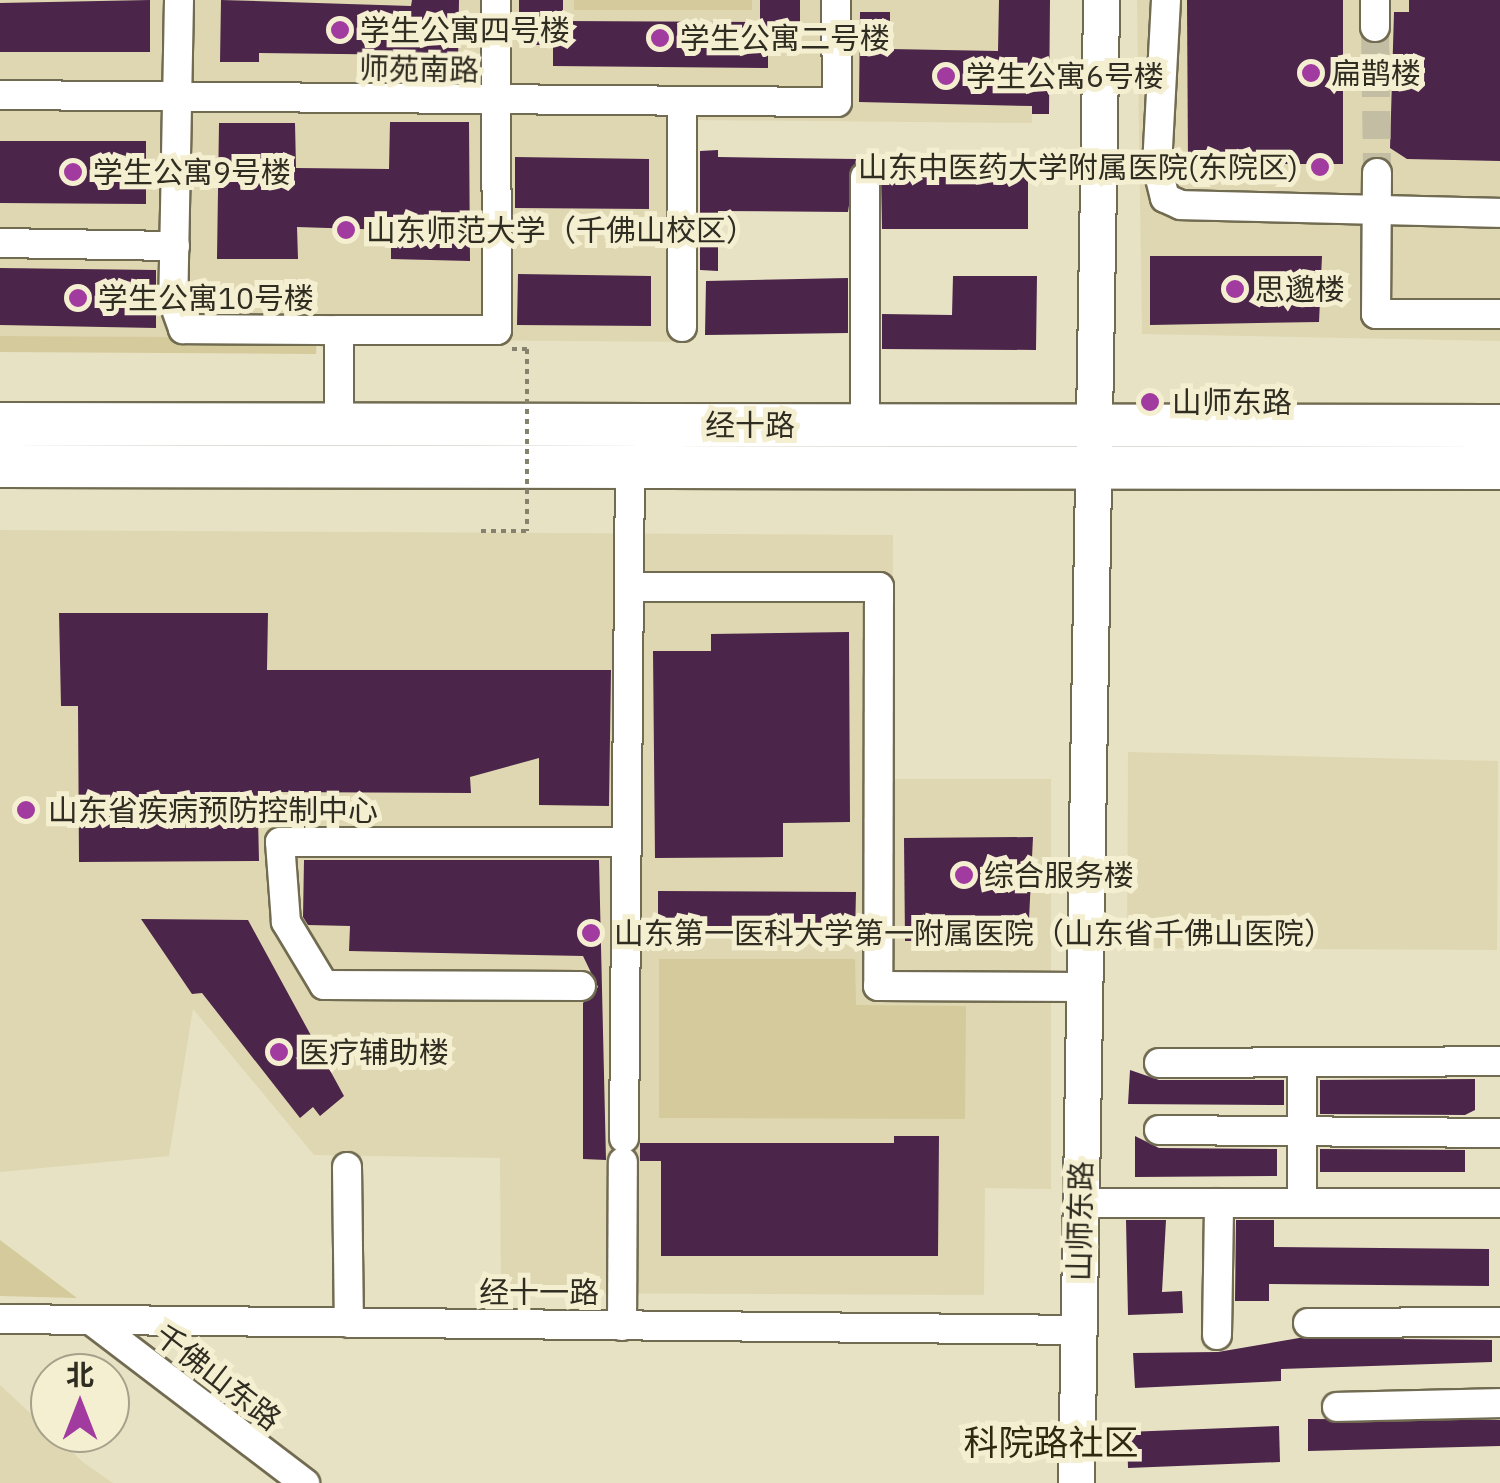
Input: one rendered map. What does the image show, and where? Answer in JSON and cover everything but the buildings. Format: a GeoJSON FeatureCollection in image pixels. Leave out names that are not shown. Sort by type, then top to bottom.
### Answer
{"type":"FeatureCollection","features":[{"type":"Feature","properties":{"kind":"highway","name":"经十路"},"geometry":{"type":"LineString","coordinates":[[0,424],[1500,426]]}},
{"type":"Feature","properties":{"kind":"highway","name":"经十路"},"geometry":{"type":"LineString","coordinates":[[0,466],[1500,468]]}},
{"type":"Feature","properties":{"kind":"main road","name":"山师东路"},"geometry":{"type":"LineString","coordinates":[[1076,1483],[1090,467],[1101,0]]}},
{"type":"Feature","properties":{"kind":"street"},"geometry":{"type":"LineString","coordinates":[[179,0],[173,301],[183,328],[497,330],[496,0]]}},
{"type":"Feature","properties":{"kind":"street","name":"师苑南路"},"geometry":{"type":"LineString","coordinates":[[0,95],[837,102],[836,0]]}},
{"type":"Feature","properties":{"kind":"street"},"geometry":{"type":"LineString","coordinates":[[1166,0],[1158,166],[1165,198],[1181,205],[1500,213]]}},
{"type":"Feature","properties":{"kind":"street"},"geometry":{"type":"LineString","coordinates":[[682,103],[682,327]]}},
{"type":"Feature","properties":{"kind":"street"},"geometry":{"type":"LineString","coordinates":[[1376,173],[1376,314],[1500,314]]}},
{"type":"Feature","properties":{"kind":"street"},"geometry":{"type":"LineString","coordinates":[[865,177],[865,424]]}},
{"type":"Feature","properties":{"kind":"street"},"geometry":{"type":"LineString","coordinates":[[0,243],[175,246]]}},
{"type":"Feature","properties":{"kind":"street"},"geometry":{"type":"LineString","coordinates":[[339,330],[339,424]]}},
{"type":"Feature","properties":{"kind":"street"},"geometry":{"type":"LineString","coordinates":[[622,1326],[624,1150],[603,986],[626,842],[630,466]]}},
{"type":"Feature","properties":{"kind":"street"},"geometry":{"type":"LineString","coordinates":[[628,587],[879,588],[878,986],[1084,987]]}},
{"type":"Feature","properties":{"kind":"street"},"geometry":{"type":"LineString","coordinates":[[603,986],[324,984],[286,922],[280,842],[626,842]]}},
{"type":"Feature","properties":{"kind":"street"},"geometry":{"type":"LineString","coordinates":[[1159,1062],[1500,1061]]}},
{"type":"Feature","properties":{"kind":"street"},"geometry":{"type":"LineString","coordinates":[[1302,1062],[1302,1203]]}},
{"type":"Feature","properties":{"kind":"street"},"geometry":{"type":"LineString","coordinates":[[1159,1130],[1500,1133]]}},
{"type":"Feature","properties":{"kind":"street"},"geometry":{"type":"LineString","coordinates":[[346,1168],[350,1323]]}},
{"type":"Feature","properties":{"kind":"street"},"geometry":{"type":"LineString","coordinates":[[1080,1203],[1500,1203]]}},
{"type":"Feature","properties":{"kind":"street"},"geometry":{"type":"LineString","coordinates":[[1217,1335],[1219,1203]]}},
{"type":"Feature","properties":{"kind":"street","name":"经十一路"},"geometry":{"type":"LineString","coordinates":[[0,1319],[1078,1330]]}},
{"type":"Feature","properties":{"kind":"street","name":"千佛山东路"},"geometry":{"type":"LineString","coordinates":[[92,1321],[305,1483]]}},
{"type":"Feature","properties":{"kind":"street"},"geometry":{"type":"LineString","coordinates":[[1308,1323],[1500,1322]]}},
{"type":"Feature","properties":{"kind":"street"},"geometry":{"type":"LineString","coordinates":[[1337,1407],[1500,1403]]}},
{"type":"Feature","properties":{"kind":"path"},"geometry":{"type":"LineString","coordinates":[[481,531],[527,531],[527,349]]}},
{"type":"Feature","properties":{"kind":"shaded area","name":"山东师范大学（千佛山校区）"},"geometry":{"type":"Polygon","coordinates":[[[0,0],[1033,0],[1032,123],[692,120],[691,342],[0,336],[0,0]]]}},
{"type":"Feature","properties":{"kind":"shaded area"},"geometry":{"type":"Polygon","coordinates":[[[574,0],[752,0],[752,10],[574,10],[574,0]]]}},
{"type":"Feature","properties":{"kind":"shaded area","name":"山东中医药大学附属医院(东院区)"},"geometry":{"type":"Polygon","coordinates":[[[1137,0],[1500,0],[1500,341],[1142,334],[1137,0]]]}},
{"type":"Feature","properties":{"kind":"shaded area"},"geometry":{"type":"Polygon","coordinates":[[[0,336],[317,338],[316,354],[0,352],[0,336]]]}},
{"type":"Feature","properties":{"kind":"shaded area","name":"山东第一医科大学第一附属医院（山东省千佛山医院）"},"geometry":{"type":"Polygon","coordinates":[[[0,530],[893,535],[892,779],[1051,779],[1051,1189],[985,1188],[984,1295],[501,1293],[500,1158],[314,1155],[193,1009],[169,1156],[0,1172],[0,530]]]}},
{"type":"Feature","properties":{"kind":"shaded area"},"geometry":{"type":"Polygon","coordinates":[[[1128,752],[1498,761],[1497,950],[1127,948],[1128,752]]]}},
{"type":"Feature","properties":{"kind":"shaded area"},"geometry":{"type":"Polygon","coordinates":[[[659,959],[855,959],[856,1005],[966,1006],[965,1119],[659,1118],[659,959]]]}},
{"type":"Feature","properties":{"kind":"shaded area"},"geometry":{"type":"Polygon","coordinates":[[[0,1240],[77,1298],[0,1296],[0,1240]]]}},
{"type":"Feature","properties":{"kind":"shaded area"},"geometry":{"type":"Polygon","coordinates":[[[0,1385],[30,1413],[30,1453],[73,1453],[113,1483],[0,1483],[0,1385]]]}},
{"type":"Feature","properties":{"kind":"tunnel"},"geometry":{"type":"LineString","coordinates":[[1375,27],[1377,173]]}},
{"type":"Feature","properties":{"kind":"place","name":"学生公寓四号楼"},"geometry":{"type":"Point","coordinates":[340,30]}},
{"type":"Feature","properties":{"kind":"place","name":"学生公寓二号楼"},"geometry":{"type":"Point","coordinates":[660,38]}},
{"type":"Feature","properties":{"kind":"place","name":"扁鹊楼"},"geometry":{"type":"Point","coordinates":[1311,73]}},
{"type":"Feature","properties":{"kind":"place","name":"学生公寓6号楼"},"geometry":{"type":"Point","coordinates":[946,76]}},
{"type":"Feature","properties":{"kind":"place","name":"山东中医药大学附属医院(东院区)"},"geometry":{"type":"Point","coordinates":[1320,167]}},
{"type":"Feature","properties":{"kind":"place","name":"学生公寓9号楼"},"geometry":{"type":"Point","coordinates":[73,172]}},
{"type":"Feature","properties":{"kind":"place","name":"山东师范大学（千佛山校区）"},"geometry":{"type":"Point","coordinates":[346,230]}},
{"type":"Feature","properties":{"kind":"place","name":"思邈楼"},"geometry":{"type":"Point","coordinates":[1235,289]}},
{"type":"Feature","properties":{"kind":"place","name":"学生公寓10号楼"},"geometry":{"type":"Point","coordinates":[78,298]}},
{"type":"Feature","properties":{"kind":"place","name":"山师东路"},"geometry":{"type":"Point","coordinates":[1150,402]}},
{"type":"Feature","properties":{"kind":"place","name":"山东省疾病预防控制中心"},"geometry":{"type":"Point","coordinates":[26,810]}},
{"type":"Feature","properties":{"kind":"place","name":"综合服务楼"},"geometry":{"type":"Point","coordinates":[964,875]}},
{"type":"Feature","properties":{"kind":"place","name":"山东第一医科大学第一附属医院（山东省千佛山医院）"},"geometry":{"type":"Point","coordinates":[591,933]}},
{"type":"Feature","properties":{"kind":"place","name":"医疗辅助楼"},"geometry":{"type":"Point","coordinates":[279,1052]}},
{"type":"Feature","properties":{"kind":"district","name":"科院路社区"},"geometry":{"type":"Point","coordinates":[1051,1442]}}]}
